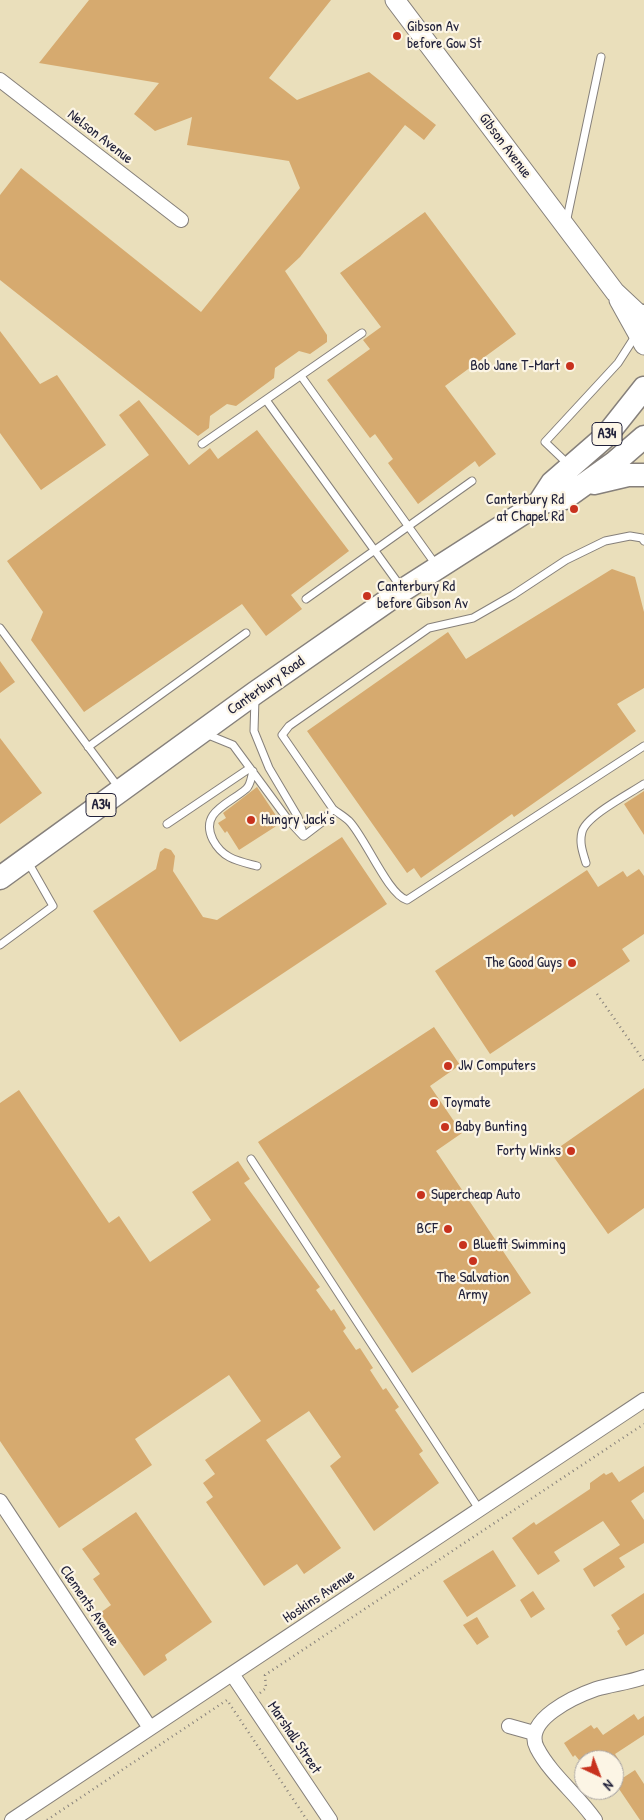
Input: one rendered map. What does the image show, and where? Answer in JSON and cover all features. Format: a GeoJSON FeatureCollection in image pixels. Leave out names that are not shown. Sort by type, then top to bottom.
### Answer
{"type":"FeatureCollection","features":[{"type":"Feature","properties":{"kind":"highway","name":"Canterbury Road"},"geometry":{"type":"LineString","coordinates":[[579,476],[606,436],[644,388]]}},
{"type":"Feature","properties":{"kind":"highway","name":"Canterbury Road"},"geometry":{"type":"LineString","coordinates":[[0,878],[255,693],[403,590],[539,503],[552,483],[579,476],[644,437]]}},
{"type":"Feature","properties":{"kind":"highway"},"geometry":{"type":"LineString","coordinates":[[579,476],[644,475]]}},
{"type":"Feature","properties":{"kind":"main road","name":"Gibson Avenue"},"geometry":{"type":"LineString","coordinates":[[395,0],[642,326]]}},
{"type":"Feature","properties":{"kind":"street","name":"Nelson Avenue"},"geometry":{"type":"LineString","coordinates":[[0,80],[181,220]]}},
{"type":"Feature","properties":{"kind":"street","name":"Hoskins Avenue"},"geometry":{"type":"LineString","coordinates":[[12,1820],[644,1400]]}},
{"type":"Feature","properties":{"kind":"street","name":"Clements Avenue"},"geometry":{"type":"LineString","coordinates":[[0,1501],[150,1728]]}},
{"type":"Feature","properties":{"kind":"street","name":"Marshall Street"},"geometry":{"type":"LineString","coordinates":[[232,1674],[330,1820]]}},
{"type":"Feature","properties":{"kind":"street"},"geometry":{"type":"LineString","coordinates":[[595,1820],[538,1750],[534,1733],[540,1722],[548,1715],[580,1695],[644,1677]]}},
{"type":"Feature","properties":{"kind":"street"},"geometry":{"type":"LineString","coordinates":[[509,1726],[534,1733]]}},
{"type":"Feature","properties":{"kind":"lane"},"geometry":{"type":"LineString","coordinates":[[565,225],[601,57]]}},
{"type":"Feature","properties":{"kind":"lane"},"geometry":{"type":"LineString","coordinates":[[579,476],[545,442],[618,363],[642,326]]}},
{"type":"Feature","properties":{"kind":"lane"},"geometry":{"type":"LineString","coordinates":[[202,444],[362,333]]}},
{"type":"Feature","properties":{"kind":"lane"},"geometry":{"type":"LineString","coordinates":[[301,376],[437,567]]}},
{"type":"Feature","properties":{"kind":"lane"},"geometry":{"type":"LineString","coordinates":[[266,400],[403,590]]}},
{"type":"Feature","properties":{"kind":"lane"},"geometry":{"type":"LineString","coordinates":[[306,599],[472,481]]}},
{"type":"Feature","properties":{"kind":"lane"},"geometry":{"type":"LineString","coordinates":[[644,541],[642,538],[630,536],[605,541],[566,560],[513,595],[472,618],[429,628],[289,726],[282,735],[333,809],[350,822],[392,888],[406,900],[644,746]]}},
{"type":"Feature","properties":{"kind":"lane"},"geometry":{"type":"LineString","coordinates":[[0,628],[121,791]]}},
{"type":"Feature","properties":{"kind":"lane"},"geometry":{"type":"LineString","coordinates":[[88,747],[246,632]]}},
{"type":"Feature","properties":{"kind":"lane"},"geometry":{"type":"LineString","coordinates":[[255,693],[254,731],[269,768],[298,817],[304,836]]}},
{"type":"Feature","properties":{"kind":"lane"},"geometry":{"type":"LineString","coordinates":[[201,732],[233,746],[289,821],[304,836]]}},
{"type":"Feature","properties":{"kind":"lane"},"geometry":{"type":"LineString","coordinates":[[167,824],[251,770]]}},
{"type":"Feature","properties":{"kind":"lane"},"geometry":{"type":"LineString","coordinates":[[251,770],[246,789],[225,803],[213,815],[209,822],[209,830],[217,847],[230,859],[257,866]]}},
{"type":"Feature","properties":{"kind":"lane"},"geometry":{"type":"LineString","coordinates":[[586,863],[580,843],[582,830],[590,819],[644,784]]}},
{"type":"Feature","properties":{"kind":"lane"},"geometry":{"type":"LineString","coordinates":[[304,836],[321,823],[333,809]]}},
{"type":"Feature","properties":{"kind":"lane"},"geometry":{"type":"LineString","coordinates":[[0,945],[53,906],[26,860]]}},
{"type":"Feature","properties":{"kind":"lane"},"geometry":{"type":"LineString","coordinates":[[251,1159],[479,1509]]}},
{"type":"Feature","properties":{"kind":"path"},"geometry":{"type":"LineString","coordinates":[[597,994],[644,1061]]}},
{"type":"Feature","properties":{"kind":"path"},"geometry":{"type":"LineString","coordinates":[[234,1710],[266,1688],[265,1675],[644,1424]]}},
{"type":"Feature","properties":{"kind":"path"},"geometry":{"type":"LineString","coordinates":[[47,1820],[227,1700],[307,1820]]}},
{"type":"Feature","properties":{"kind":"building"},"geometry":{"type":"Polygon","coordinates":[[[89,0],[331,0],[269,78],[297,100],[369,72],[436,125],[424,140],[405,125],[300,257],[285,271],[327,335],[327,342],[310,354],[299,351],[275,368],[274,378],[236,406],[227,404],[210,416],[209,428],[198,436],[0,280],[0,195],[21,168],[201,312],[300,188],[289,161],[187,145],[192,117],[155,131],[134,114],[159,83],[39,63],[89,0]]]}},
{"type":"Feature","properties":{"kind":"building"},"geometry":{"type":"Polygon","coordinates":[[[425,212],[516,334],[445,386],[496,454],[479,467],[475,461],[418,504],[388,463],[393,459],[375,434],[370,438],[327,380],[370,349],[363,340],[381,327],[340,273],[425,212]]]}},
{"type":"Feature","properties":{"kind":"building"},"geometry":{"type":"Polygon","coordinates":[[[0,331],[40,384],[57,375],[106,445],[41,490],[0,433],[0,331]]]}},
{"type":"Feature","properties":{"kind":"building"},"geometry":{"type":"Polygon","coordinates":[[[139,400],[189,465],[210,448],[218,459],[257,430],[349,551],[291,595],[302,609],[266,636],[242,604],[84,712],[31,640],[43,612],[7,561],[149,455],[119,415],[139,400]]]}},
{"type":"Feature","properties":{"kind":"building"},"geometry":{"type":"Polygon","coordinates":[[[612,569],[635,577],[644,612],[644,688],[617,704],[636,731],[514,817],[512,814],[421,878],[414,868],[407,873],[307,731],[448,632],[466,659],[612,569]]]}},
{"type":"Feature","properties":{"kind":"building"},"geometry":{"type":"Polygon","coordinates":[[[0,661],[15,682],[0,693],[0,661]]]}},
{"type":"Feature","properties":{"kind":"building"},"geometry":{"type":"Polygon","coordinates":[[[0,738],[42,793],[0,824],[0,738]]]}},
{"type":"Feature","properties":{"kind":"building","name":"Hungry Jack's"},"geometry":{"type":"Polygon","coordinates":[[[257,787],[281,823],[239,850],[227,831],[225,833],[218,823],[226,818],[223,813],[257,787]]]}},
{"type":"Feature","properties":{"kind":"building"},"geometry":{"type":"Polygon","coordinates":[[[644,791],[644,835],[624,804],[644,791]]]}},
{"type":"Feature","properties":{"kind":"building"},"geometry":{"type":"Polygon","coordinates":[[[342,837],[387,904],[180,1042],[93,911],[156,869],[160,852],[165,848],[171,850],[175,856],[173,871],[203,917],[217,920],[342,837]]]}},
{"type":"Feature","properties":{"kind":"building"},"geometry":{"type":"Polygon","coordinates":[[[639,869],[644,876],[644,934],[622,949],[630,961],[490,1054],[435,971],[587,870],[598,887],[623,871],[627,877],[639,869]]]}},
{"type":"Feature","properties":{"kind":"building"},"geometry":{"type":"Polygon","coordinates":[[[434,1027],[460,1065],[430,1086],[462,1133],[436,1151],[531,1293],[412,1373],[258,1142],[434,1027]]]}},
{"type":"Feature","properties":{"kind":"building"},"geometry":{"type":"Polygon","coordinates":[[[644,1088],[644,1208],[608,1234],[551,1153],[644,1088]]]}},
{"type":"Feature","properties":{"kind":"building"},"geometry":{"type":"Polygon","coordinates":[[[19,1090],[109,1223],[119,1216],[150,1262],[211,1220],[192,1192],[238,1161],[250,1179],[244,1183],[320,1287],[316,1290],[331,1311],[334,1309],[346,1328],[343,1331],[356,1350],[360,1348],[373,1368],[370,1370],[383,1390],[386,1388],[399,1407],[395,1410],[423,1451],[419,1454],[439,1483],[374,1531],[330,1466],[341,1457],[309,1411],[266,1440],[341,1548],[304,1574],[297,1564],[264,1586],[206,1502],[213,1497],[203,1483],[215,1474],[205,1460],[261,1421],[229,1375],[135,1439],[152,1465],[59,1528],[0,1441],[0,1103],[19,1090]]]}},
{"type":"Feature","properties":{"kind":"building"},"geometry":{"type":"Polygon","coordinates":[[[644,1466],[644,1492],[631,1501],[644,1520],[644,1543],[619,1558],[625,1567],[594,1587],[583,1569],[620,1545],[603,1521],[554,1552],[560,1561],[538,1575],[512,1538],[534,1522],[536,1525],[590,1489],[590,1483],[604,1473],[606,1475],[612,1472],[619,1482],[644,1466]]]}},
{"type":"Feature","properties":{"kind":"building"},"geometry":{"type":"Polygon","coordinates":[[[136,1512],[212,1622],[165,1655],[167,1660],[144,1676],[100,1613],[111,1605],[93,1579],[100,1574],[82,1549],[136,1512]]]}},
{"type":"Feature","properties":{"kind":"building"},"geometry":{"type":"Polygon","coordinates":[[[493,1550],[516,1586],[467,1617],[443,1581],[493,1550]]]}},
{"type":"Feature","properties":{"kind":"building"},"geometry":{"type":"Polygon","coordinates":[[[533,1591],[545,1609],[531,1618],[520,1600],[533,1591]]]}},
{"type":"Feature","properties":{"kind":"building"},"geometry":{"type":"Polygon","coordinates":[[[644,1593],[644,1634],[626,1646],[617,1631],[620,1629],[611,1615],[644,1593]]]}},
{"type":"Feature","properties":{"kind":"building"},"geometry":{"type":"Polygon","coordinates":[[[477,1617],[489,1637],[477,1645],[463,1625],[477,1617]]]}},
{"type":"Feature","properties":{"kind":"building"},"geometry":{"type":"Polygon","coordinates":[[[634,1714],[638,1720],[644,1716],[644,1735],[621,1750],[574,1750],[573,1757],[564,1743],[591,1725],[594,1729],[597,1727],[603,1735],[634,1714]]]}},
{"type":"Feature","properties":{"kind":"building"},"geometry":{"type":"Polygon","coordinates":[[[635,1770],[644,1784],[644,1820],[640,1820],[624,1796],[624,1777],[635,1770]]]}},
{"type":"Feature","properties":{"kind":"place","name":"Gibson Av before Gow St"},"geometry":{"type":"Point","coordinates":[397,36]}},
{"type":"Feature","properties":{"kind":"place","name":"Bob Jane T-Mart"},"geometry":{"type":"Point","coordinates":[570,366]}},
{"type":"Feature","properties":{"kind":"place","name":"Canterbury Rd at Chapel Rd"},"geometry":{"type":"Point","coordinates":[574,509]}},
{"type":"Feature","properties":{"kind":"place","name":"Canterbury Rd before Gibson Av"},"geometry":{"type":"Point","coordinates":[367,596]}},
{"type":"Feature","properties":{"kind":"place","name":"Hungry Jack's"},"geometry":{"type":"Point","coordinates":[251,820]}},
{"type":"Feature","properties":{"kind":"place","name":"The Good Guys"},"geometry":{"type":"Point","coordinates":[572,963]}},
{"type":"Feature","properties":{"kind":"place","name":"JW Computers"},"geometry":{"type":"Point","coordinates":[448,1066]}},
{"type":"Feature","properties":{"kind":"place","name":"Toymate"},"geometry":{"type":"Point","coordinates":[434,1103]}},
{"type":"Feature","properties":{"kind":"place","name":"Baby Bunting"},"geometry":{"type":"Point","coordinates":[445,1127]}},
{"type":"Feature","properties":{"kind":"place","name":"Forty Winks"},"geometry":{"type":"Point","coordinates":[571,1151]}},
{"type":"Feature","properties":{"kind":"place","name":"Supercheap Auto"},"geometry":{"type":"Point","coordinates":[421,1195]}},
{"type":"Feature","properties":{"kind":"place","name":"BCF"},"geometry":{"type":"Point","coordinates":[448,1229]}},
{"type":"Feature","properties":{"kind":"place","name":"Bluefit Swimming"},"geometry":{"type":"Point","coordinates":[463,1245]}},
{"type":"Feature","properties":{"kind":"place","name":"The Salvation Army"},"geometry":{"type":"Point","coordinates":[473,1261]}}]}
